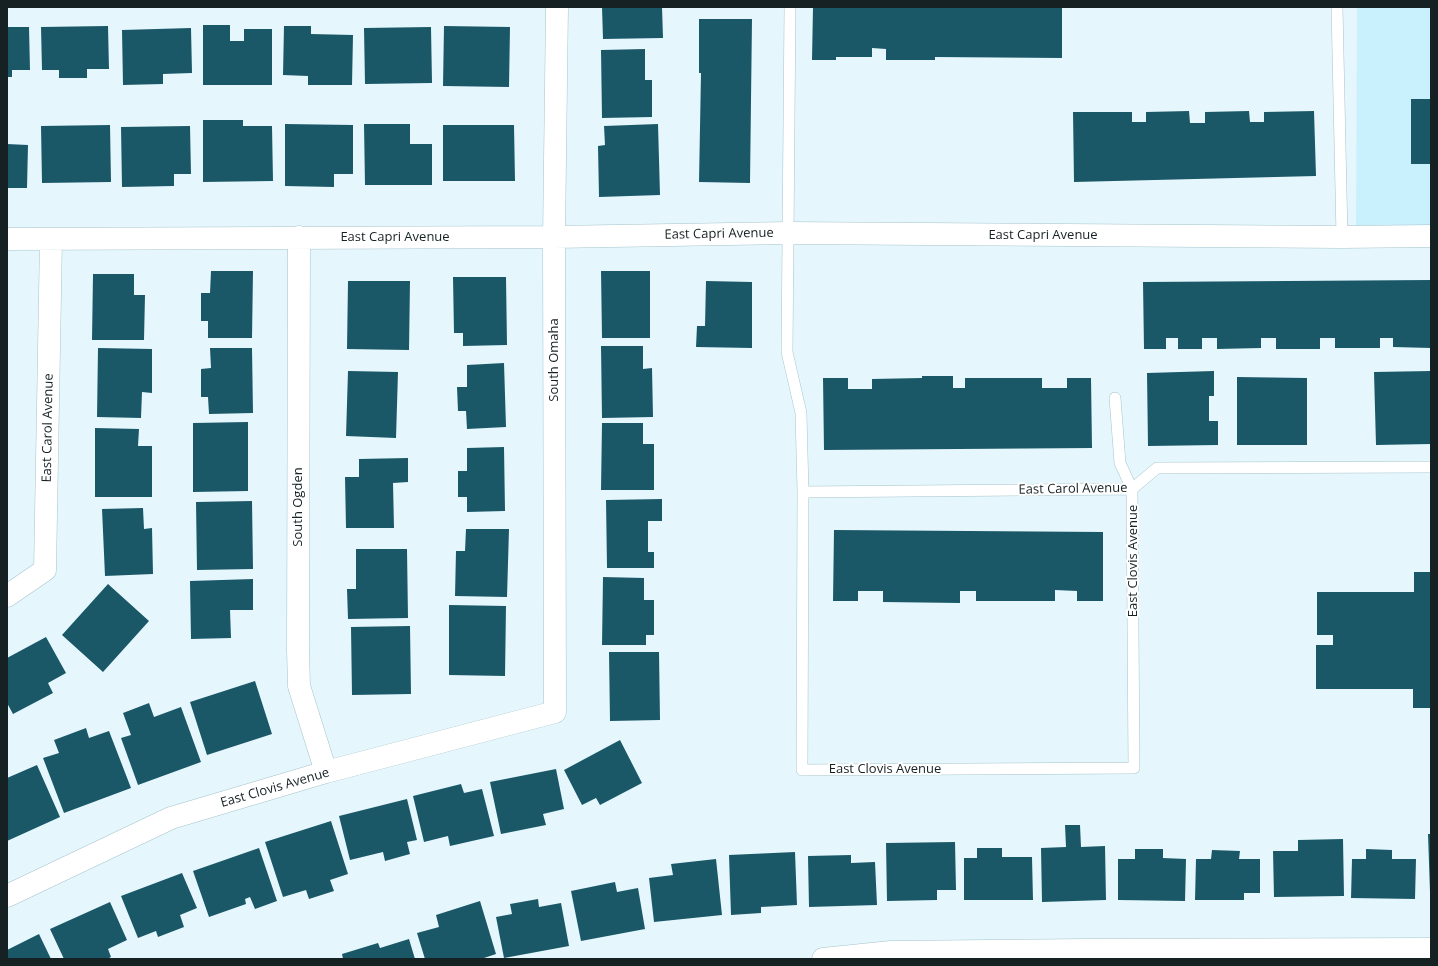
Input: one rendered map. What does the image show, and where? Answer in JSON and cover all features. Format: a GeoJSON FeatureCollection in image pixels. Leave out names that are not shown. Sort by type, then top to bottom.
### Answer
{"type":"FeatureCollection","features":[{"type":"Feature","properties":{"kind":"street","name":"South Omaha"},"geometry":{"type":"LineString","coordinates":[[554,712],[554,236],[557,7]]}},
{"type":"Feature","properties":{"kind":"street","name":"East Capri Avenue"},"geometry":{"type":"LineString","coordinates":[[7,239],[554,236],[788,233],[1431,236]]}},
{"type":"Feature","properties":{"kind":"street","name":"South Ogden"},"geometry":{"type":"LineString","coordinates":[[299,237],[299,686],[326,772]]}},
{"type":"Feature","properties":{"kind":"street","name":"East Carol Avenue"},"geometry":{"type":"LineString","coordinates":[[7,596],[45,570],[51,239]]}},
{"type":"Feature","properties":{"kind":"street","name":"East Clovis Avenue"},"geometry":{"type":"LineString","coordinates":[[7,896],[171,818],[326,772],[554,712]]}},
{"type":"Feature","properties":{"kind":"street"},"geometry":{"type":"LineString","coordinates":[[823,959],[891,952],[1085,954],[1431,949]]}},
{"type":"Feature","properties":{"kind":"lane","name":"East Clovis Avenue"},"geometry":{"type":"LineString","coordinates":[[790,7],[787,352],[801,413],[803,492],[802,770],[1134,768],[1132,489],[1120,463],[1115,398]]}},
{"type":"Feature","properties":{"kind":"lane"},"geometry":{"type":"LineString","coordinates":[[1337,7],[1342,236]]}},
{"type":"Feature","properties":{"kind":"lane","name":"East Carol Avenue"},"geometry":{"type":"LineString","coordinates":[[803,492],[1132,489],[1157,468],[1431,467]]}},
{"type":"Feature","properties":{"kind":"shaded area"},"geometry":{"type":"Polygon","coordinates":[[[1357,7],[1431,7],[1431,236],[1356,237],[1357,7]]]}},
{"type":"Feature","properties":{"kind":"building"},"geometry":{"type":"Polygon","coordinates":[[[602,7],[662,7],[663,38],[603,39],[602,7]]]}},
{"type":"Feature","properties":{"kind":"building"},"geometry":{"type":"Polygon","coordinates":[[[813,7],[1062,7],[1062,58],[935,57],[935,60],[886,60],[886,49],[872,48],[872,57],[836,57],[836,60],[812,60],[813,7]]]}},
{"type":"Feature","properties":{"kind":"building"},"geometry":{"type":"Polygon","coordinates":[[[699,19],[752,19],[750,183],[699,182],[701,73],[699,73],[699,19]]]}},
{"type":"Feature","properties":{"kind":"building"},"geometry":{"type":"Polygon","coordinates":[[[203,25],[230,25],[230,41],[244,41],[244,29],[272,29],[272,85],[203,85],[203,25]]]}},
{"type":"Feature","properties":{"kind":"building"},"geometry":{"type":"Polygon","coordinates":[[[108,26],[109,69],[87,69],[87,78],[59,78],[59,70],[42,70],[41,27],[108,26]]]}},
{"type":"Feature","properties":{"kind":"building"},"geometry":{"type":"Polygon","coordinates":[[[284,26],[311,26],[311,34],[353,35],[352,85],[308,85],[308,76],[283,75],[284,26]]]}},
{"type":"Feature","properties":{"kind":"building"},"geometry":{"type":"Polygon","coordinates":[[[444,26],[510,27],[509,87],[443,86],[444,26]]]}},
{"type":"Feature","properties":{"kind":"building"},"geometry":{"type":"Polygon","coordinates":[[[7,27],[29,27],[30,70],[12,70],[12,77],[7,77],[7,27]]]}},
{"type":"Feature","properties":{"kind":"building"},"geometry":{"type":"Polygon","coordinates":[[[431,27],[432,83],[365,84],[364,28],[431,27]]]}},
{"type":"Feature","properties":{"kind":"building"},"geometry":{"type":"Polygon","coordinates":[[[191,28],[192,73],[163,74],[163,84],[123,85],[122,30],[191,28]]]}},
{"type":"Feature","properties":{"kind":"building"},"geometry":{"type":"Polygon","coordinates":[[[645,49],[645,80],[652,80],[652,117],[602,118],[601,50],[645,49]]]}},
{"type":"Feature","properties":{"kind":"building"},"geometry":{"type":"Polygon","coordinates":[[[1411,99],[1431,99],[1431,164],[1411,164],[1411,99]]]}},
{"type":"Feature","properties":{"kind":"building"},"geometry":{"type":"Polygon","coordinates":[[[1189,111],[1190,123],[1205,123],[1205,112],[1249,111],[1250,122],[1264,122],[1264,112],[1314,111],[1316,176],[1074,182],[1073,112],[1132,112],[1132,122],[1146,122],[1146,112],[1189,111]]]}},
{"type":"Feature","properties":{"kind":"building"},"geometry":{"type":"Polygon","coordinates":[[[203,120],[243,120],[243,126],[272,126],[273,181],[203,182],[203,120]]]}},
{"type":"Feature","properties":{"kind":"building"},"geometry":{"type":"Polygon","coordinates":[[[285,124],[353,125],[353,174],[334,174],[334,187],[285,186],[285,124]]]}},
{"type":"Feature","properties":{"kind":"building"},"geometry":{"type":"Polygon","coordinates":[[[364,124],[410,124],[410,144],[432,144],[432,185],[365,185],[364,124]]]}},
{"type":"Feature","properties":{"kind":"building"},"geometry":{"type":"Polygon","coordinates":[[[658,124],[660,195],[599,197],[598,146],[605,145],[604,126],[658,124]]]}},
{"type":"Feature","properties":{"kind":"building"},"geometry":{"type":"Polygon","coordinates":[[[110,125],[111,182],[42,183],[41,126],[110,125]]]}},
{"type":"Feature","properties":{"kind":"building"},"geometry":{"type":"Polygon","coordinates":[[[443,125],[514,125],[515,181],[443,181],[443,125]]]}},
{"type":"Feature","properties":{"kind":"building"},"geometry":{"type":"Polygon","coordinates":[[[190,126],[191,174],[174,174],[174,186],[122,187],[121,127],[190,126]]]}},
{"type":"Feature","properties":{"kind":"building"},"geometry":{"type":"Polygon","coordinates":[[[7,144],[28,145],[27,188],[7,188],[7,144]]]}},
{"type":"Feature","properties":{"kind":"building"},"geometry":{"type":"Polygon","coordinates":[[[211,271],[253,271],[252,338],[208,338],[208,321],[201,321],[201,293],[210,293],[211,271]]]}},
{"type":"Feature","properties":{"kind":"building"},"geometry":{"type":"Polygon","coordinates":[[[601,271],[650,271],[650,338],[602,338],[601,271]]]}},
{"type":"Feature","properties":{"kind":"building"},"geometry":{"type":"Polygon","coordinates":[[[93,274],[134,274],[134,295],[145,295],[144,340],[92,340],[93,274]]]}},
{"type":"Feature","properties":{"kind":"building"},"geometry":{"type":"Polygon","coordinates":[[[453,277],[506,277],[507,345],[463,346],[463,333],[454,333],[453,277]]]}},
{"type":"Feature","properties":{"kind":"building"},"geometry":{"type":"Polygon","coordinates":[[[1431,280],[1431,348],[1393,347],[1393,338],[1380,338],[1380,348],[1335,348],[1335,338],[1320,338],[1320,349],[1276,349],[1276,338],[1261,338],[1261,348],[1217,349],[1217,338],[1202,338],[1202,349],[1178,349],[1178,338],[1166,338],[1166,349],[1144,349],[1143,282],[1431,280]]]}},
{"type":"Feature","properties":{"kind":"building"},"geometry":{"type":"Polygon","coordinates":[[[348,281],[410,281],[409,350],[347,349],[348,281]]]}},
{"type":"Feature","properties":{"kind":"building"},"geometry":{"type":"Polygon","coordinates":[[[706,281],[752,282],[752,348],[696,347],[697,326],[705,326],[706,281]]]}},
{"type":"Feature","properties":{"kind":"building"},"geometry":{"type":"Polygon","coordinates":[[[601,346],[643,346],[643,369],[652,368],[653,417],[602,418],[601,346]]]}},
{"type":"Feature","properties":{"kind":"building"},"geometry":{"type":"Polygon","coordinates":[[[98,348],[152,349],[152,393],[142,392],[141,418],[97,417],[98,348]]]}},
{"type":"Feature","properties":{"kind":"building"},"geometry":{"type":"Polygon","coordinates":[[[210,348],[252,348],[253,413],[209,414],[208,397],[201,397],[201,369],[211,368],[210,348]]]}},
{"type":"Feature","properties":{"kind":"building"},"geometry":{"type":"Polygon","coordinates":[[[504,363],[506,427],[467,429],[466,411],[458,411],[457,387],[467,387],[467,365],[504,363]]]}},
{"type":"Feature","properties":{"kind":"building"},"geometry":{"type":"Polygon","coordinates":[[[348,371],[398,372],[396,438],[346,436],[348,371]]]}},
{"type":"Feature","properties":{"kind":"building"},"geometry":{"type":"Polygon","coordinates":[[[1214,371],[1214,396],[1209,396],[1209,421],[1218,421],[1218,445],[1148,446],[1147,373],[1214,371]]]}},
{"type":"Feature","properties":{"kind":"building"},"geometry":{"type":"Polygon","coordinates":[[[1431,371],[1431,444],[1376,445],[1374,372],[1431,371]]]}},
{"type":"Feature","properties":{"kind":"building"},"geometry":{"type":"Polygon","coordinates":[[[922,376],[953,376],[953,388],[965,388],[965,378],[1042,378],[1042,388],[1067,388],[1067,378],[1091,378],[1092,448],[824,450],[823,378],[848,378],[848,389],[872,389],[872,379],[922,378],[922,376]]]}},
{"type":"Feature","properties":{"kind":"building"},"geometry":{"type":"Polygon","coordinates":[[[1237,377],[1307,378],[1307,445],[1237,445],[1237,377]]]}},
{"type":"Feature","properties":{"kind":"building"},"geometry":{"type":"Polygon","coordinates":[[[248,422],[248,491],[193,492],[193,423],[248,422]]]}},
{"type":"Feature","properties":{"kind":"building"},"geometry":{"type":"Polygon","coordinates":[[[602,423],[643,423],[643,444],[654,444],[654,490],[601,490],[602,423]]]}},
{"type":"Feature","properties":{"kind":"building"},"geometry":{"type":"Polygon","coordinates":[[[95,428],[139,429],[138,446],[152,446],[152,497],[95,497],[95,428]]]}},
{"type":"Feature","properties":{"kind":"building"},"geometry":{"type":"Polygon","coordinates":[[[504,447],[505,511],[467,512],[467,497],[458,497],[458,471],[467,471],[467,448],[504,447]]]}},
{"type":"Feature","properties":{"kind":"building"},"geometry":{"type":"Polygon","coordinates":[[[408,458],[408,482],[393,483],[394,528],[346,528],[345,477],[359,477],[359,459],[408,458]]]}},
{"type":"Feature","properties":{"kind":"building"},"geometry":{"type":"Polygon","coordinates":[[[662,499],[662,521],[648,521],[648,552],[654,552],[654,568],[607,568],[606,500],[662,499]]]}},
{"type":"Feature","properties":{"kind":"building"},"geometry":{"type":"Polygon","coordinates":[[[252,501],[253,569],[197,570],[196,502],[252,501]]]}},
{"type":"Feature","properties":{"kind":"building"},"geometry":{"type":"Polygon","coordinates":[[[143,508],[144,529],[152,528],[153,574],[105,576],[102,509],[143,508]]]}},
{"type":"Feature","properties":{"kind":"building"},"geometry":{"type":"Polygon","coordinates":[[[466,529],[509,529],[507,597],[455,596],[456,551],[465,551],[466,529]]]}},
{"type":"Feature","properties":{"kind":"building"},"geometry":{"type":"Polygon","coordinates":[[[834,530],[1103,532],[1103,601],[1077,601],[1077,591],[1055,590],[1055,601],[976,601],[976,591],[960,591],[960,603],[883,602],[883,591],[858,591],[858,601],[833,601],[834,530]]]}},
{"type":"Feature","properties":{"kind":"building"},"geometry":{"type":"Polygon","coordinates":[[[356,549],[407,549],[408,618],[348,619],[347,589],[356,589],[356,549]]]}},
{"type":"Feature","properties":{"kind":"building"},"geometry":{"type":"Polygon","coordinates":[[[1414,572],[1431,572],[1431,708],[1413,708],[1413,689],[1316,689],[1316,645],[1333,645],[1333,635],[1317,635],[1317,592],[1414,592],[1414,572]]]}},
{"type":"Feature","properties":{"kind":"building"},"geometry":{"type":"Polygon","coordinates":[[[603,577],[644,578],[644,600],[654,600],[654,635],[646,635],[646,645],[602,645],[603,577]]]}},
{"type":"Feature","properties":{"kind":"building"},"geometry":{"type":"Polygon","coordinates":[[[253,579],[253,610],[230,610],[231,638],[191,639],[190,581],[253,579]]]}},
{"type":"Feature","properties":{"kind":"building"},"geometry":{"type":"Polygon","coordinates":[[[108,584],[149,621],[103,672],[62,635],[108,584]]]}},
{"type":"Feature","properties":{"kind":"building"},"geometry":{"type":"Polygon","coordinates":[[[449,605],[506,606],[505,676],[449,675],[449,605]]]}},
{"type":"Feature","properties":{"kind":"building"},"geometry":{"type":"Polygon","coordinates":[[[410,626],[411,694],[352,695],[351,627],[410,626]]]}},
{"type":"Feature","properties":{"kind":"building"},"geometry":{"type":"Polygon","coordinates":[[[46,637],[66,673],[48,683],[53,693],[13,714],[7,703],[7,658],[46,637]]]}},
{"type":"Feature","properties":{"kind":"building"},"geometry":{"type":"Polygon","coordinates":[[[609,652],[659,652],[660,720],[610,721],[609,652]]]}},
{"type":"Feature","properties":{"kind":"building"},"geometry":{"type":"Polygon","coordinates":[[[255,681],[272,734],[207,755],[190,702],[255,681]]]}},
{"type":"Feature","properties":{"kind":"building"},"geometry":{"type":"Polygon","coordinates":[[[149,703],[154,717],[181,707],[201,762],[138,785],[121,738],[131,735],[123,713],[149,703]]]}},
{"type":"Feature","properties":{"kind":"building"},"geometry":{"type":"Polygon","coordinates":[[[86,728],[89,738],[109,731],[131,788],[64,813],[43,758],[59,753],[54,740],[86,728]]]}},
{"type":"Feature","properties":{"kind":"building"},"geometry":{"type":"Polygon","coordinates":[[[620,740],[642,783],[600,805],[596,798],[582,805],[564,770],[620,740]]]}},
{"type":"Feature","properties":{"kind":"building"},"geometry":{"type":"Polygon","coordinates":[[[37,765],[60,817],[7,841],[7,778],[37,765]]]}},
{"type":"Feature","properties":{"kind":"building"},"geometry":{"type":"Polygon","coordinates":[[[556,769],[564,809],[543,814],[546,825],[501,834],[490,782],[556,769]]]}},
{"type":"Feature","properties":{"kind":"building"},"geometry":{"type":"Polygon","coordinates":[[[461,784],[464,793],[482,789],[494,836],[450,846],[448,836],[424,842],[413,796],[461,784]]]}},
{"type":"Feature","properties":{"kind":"building"},"geometry":{"type":"Polygon","coordinates":[[[407,799],[417,840],[407,842],[410,854],[385,861],[383,852],[350,860],[339,816],[407,799]]]}},
{"type":"Feature","properties":{"kind":"building"},"geometry":{"type":"Polygon","coordinates":[[[331,821],[348,874],[330,880],[334,891],[309,899],[306,890],[283,897],[265,842],[331,821]]]}},
{"type":"Feature","properties":{"kind":"building"},"geometry":{"type":"Polygon","coordinates":[[[1065,825],[1080,825],[1081,847],[1105,846],[1106,900],[1042,902],[1041,848],[1066,847],[1065,825]]]}},
{"type":"Feature","properties":{"kind":"building"},"geometry":{"type":"Polygon","coordinates":[[[1428,834],[1431,834],[1431,892],[1430,892],[1428,834]]]}},
{"type":"Feature","properties":{"kind":"building"},"geometry":{"type":"Polygon","coordinates":[[[1343,839],[1344,896],[1274,897],[1273,851],[1298,851],[1298,840],[1343,839]]]}},
{"type":"Feature","properties":{"kind":"building"},"geometry":{"type":"Polygon","coordinates":[[[955,842],[956,890],[937,890],[937,900],[887,901],[886,843],[955,842]]]}},
{"type":"Feature","properties":{"kind":"building"},"geometry":{"type":"Polygon","coordinates":[[[259,848],[277,901],[255,909],[250,897],[245,899],[246,904],[209,917],[193,871],[259,848]]]}},
{"type":"Feature","properties":{"kind":"building"},"geometry":{"type":"Polygon","coordinates":[[[977,848],[1002,848],[1002,857],[1032,857],[1033,900],[964,900],[964,858],[977,858],[977,848]]]}},
{"type":"Feature","properties":{"kind":"building"},"geometry":{"type":"Polygon","coordinates":[[[1135,849],[1163,849],[1163,858],[1186,859],[1185,901],[1118,900],[1118,859],[1135,859],[1135,849]]]}},
{"type":"Feature","properties":{"kind":"building"},"geometry":{"type":"Polygon","coordinates":[[[1366,849],[1392,850],[1392,859],[1416,859],[1415,899],[1351,898],[1352,859],[1366,859],[1366,849]]]}},
{"type":"Feature","properties":{"kind":"building"},"geometry":{"type":"Polygon","coordinates":[[[1212,850],[1240,851],[1239,859],[1260,859],[1260,893],[1244,893],[1244,900],[1195,900],[1196,859],[1211,859],[1212,850]]]}},
{"type":"Feature","properties":{"kind":"building"},"geometry":{"type":"Polygon","coordinates":[[[795,852],[797,905],[761,907],[761,913],[731,915],[729,855],[795,852]]]}},
{"type":"Feature","properties":{"kind":"building"},"geometry":{"type":"Polygon","coordinates":[[[851,855],[851,863],[875,862],[877,905],[809,907],[808,856],[851,855]]]}},
{"type":"Feature","properties":{"kind":"building"},"geometry":{"type":"Polygon","coordinates":[[[716,859],[722,915],[654,922],[649,878],[673,875],[671,864],[716,859]]]}},
{"type":"Feature","properties":{"kind":"building"},"geometry":{"type":"Polygon","coordinates":[[[182,873],[197,908],[180,915],[184,927],[158,937],[156,931],[138,938],[121,896],[182,873]]]}},
{"type":"Feature","properties":{"kind":"building"},"geometry":{"type":"Polygon","coordinates":[[[615,882],[617,892],[638,888],[645,929],[581,941],[571,891],[615,882]]]}},
{"type":"Feature","properties":{"kind":"building"},"geometry":{"type":"Polygon","coordinates":[[[538,899],[539,907],[561,903],[569,946],[504,958],[496,917],[512,914],[510,904],[538,899]]]}},
{"type":"Feature","properties":{"kind":"building"},"geometry":{"type":"Polygon","coordinates":[[[480,901],[496,954],[481,959],[425,959],[417,933],[439,927],[436,915],[480,901]]]}},
{"type":"Feature","properties":{"kind":"building"},"geometry":{"type":"Polygon","coordinates":[[[110,902],[127,940],[108,949],[111,957],[107,959],[64,959],[50,929],[110,902]]]}},
{"type":"Feature","properties":{"kind":"building"},"geometry":{"type":"Polygon","coordinates":[[[39,934],[51,959],[7,959],[7,950],[39,934]]]}},
{"type":"Feature","properties":{"kind":"building"},"geometry":{"type":"Polygon","coordinates":[[[409,939],[415,959],[343,959],[342,954],[378,943],[380,948],[409,939]]]}}]}
